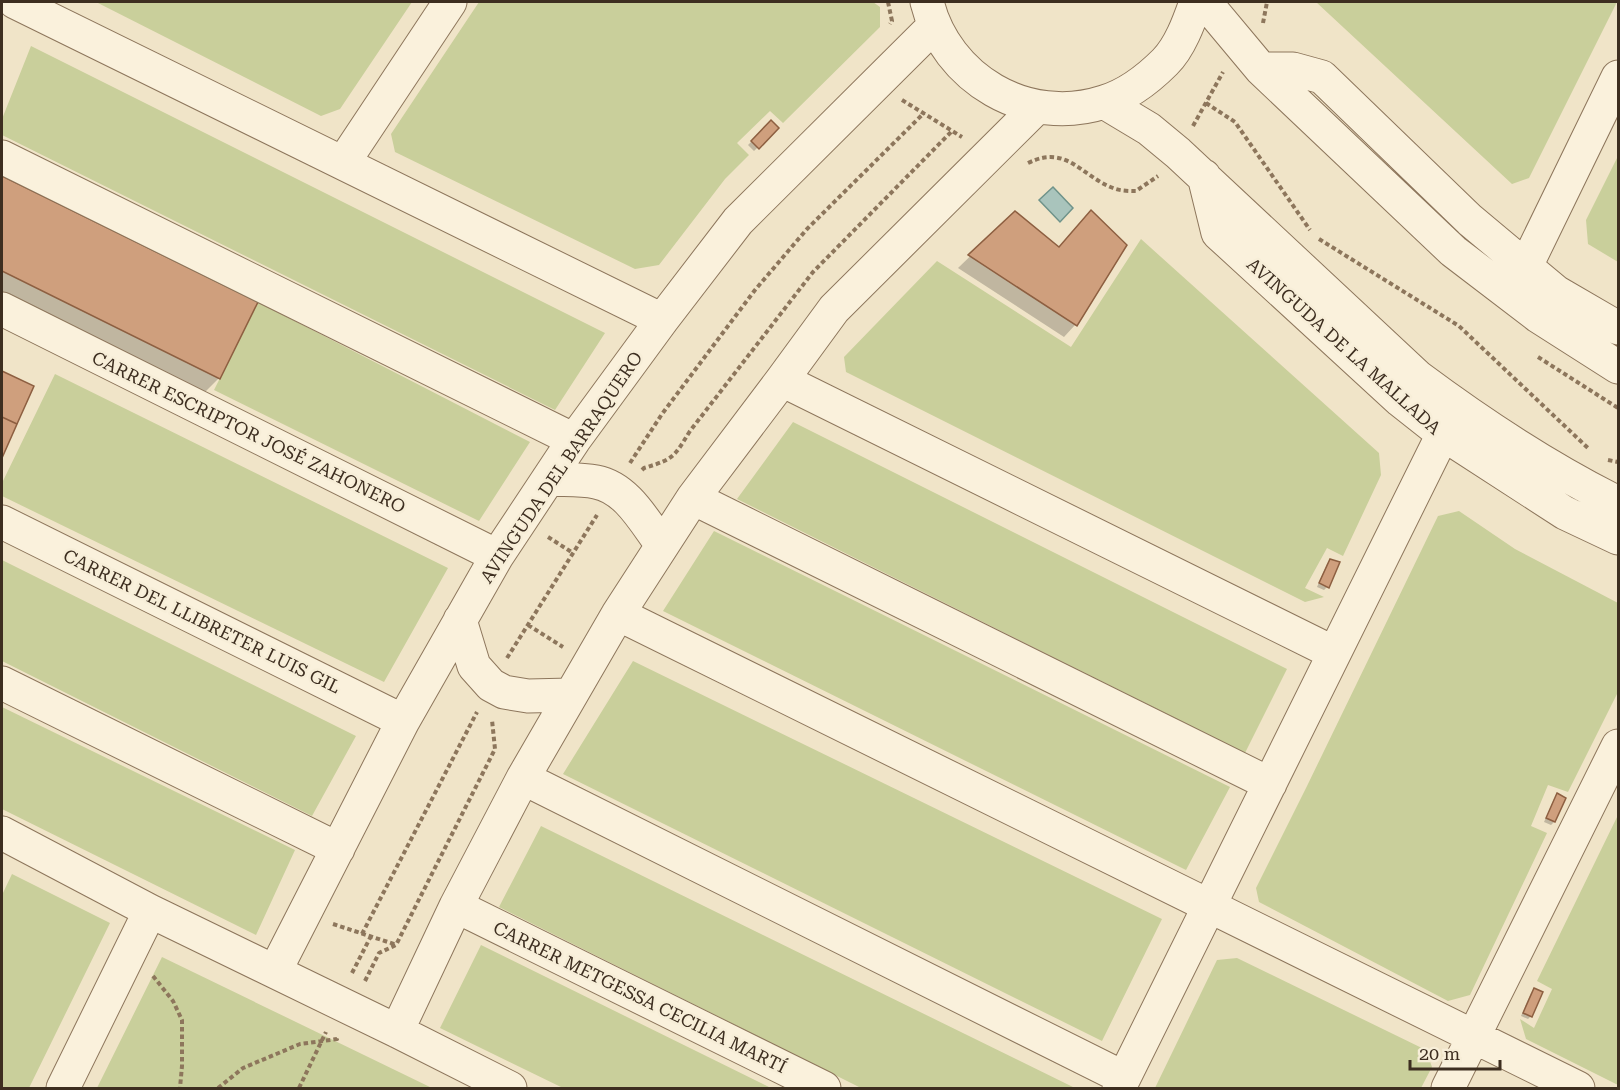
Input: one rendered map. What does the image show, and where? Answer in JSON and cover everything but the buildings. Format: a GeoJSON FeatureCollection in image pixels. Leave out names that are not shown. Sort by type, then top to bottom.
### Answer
{"type":"FeatureCollection","features":[{"type":"Feature","properties":{"kind":"street"},"geometry":{"type":"LineString","coordinates":[[2,26],[13,2],[662,320]]}},
{"type":"Feature","properties":{"kind":"street"},"geometry":{"type":"LineString","coordinates":[[343,163],[450,2]]}},
{"type":"Feature","properties":{"kind":"street"},"geometry":{"type":"LineString","coordinates":[[930,14],[950,53],[975,79],[1005,97],[1037,107],[1069,109],[1104,102],[1132,90],[1166,61],[1187,29],[1196,2]]}},
{"type":"Feature","properties":{"kind":"street"},"geometry":{"type":"LineString","coordinates":[[1205,2],[1261,69],[1453,251],[1538,316],[1618,367]]}},
{"type":"Feature","properties":{"kind":"street","name":"AVINGUDA DEL BARRAQUERO"},"geometry":{"type":"LineString","coordinates":[[275,971],[403,721],[497,556],[574,440],[738,221],[876,84],[930,14]]}},
{"type":"Feature","properties":{"kind":"street"},"geometry":{"type":"LineString","coordinates":[[1261,69],[1293,69],[1322,77],[1470,219],[1556,292],[1618,328]]}},
{"type":"Feature","properties":{"kind":"street"},"geometry":{"type":"LineString","coordinates":[[1526,266],[1618,76]]}},
{"type":"Feature","properties":{"kind":"street","name":"AVINGUDA DE LA MALLADA"},"geometry":{"type":"LineString","coordinates":[[1104,102],[1149,129],[1178,153],[1418,377],[1460,408],[1580,484],[1618,503]]}},
{"type":"Feature","properties":{"kind":"street"},"geometry":{"type":"LineString","coordinates":[[397,1031],[456,906],[523,778],[618,614],[693,498],[834,309],[1037,107]]}},
{"type":"Feature","properties":{"kind":"street"},"geometry":{"type":"LineString","coordinates":[[2,157],[574,440]]}},
{"type":"Feature","properties":{"kind":"street","name":"AVINGUDA DE LA MALLADA"},"geometry":{"type":"LineString","coordinates":[[1204,176],[1218,233],[1400,400],[1443,434],[1565,513],[1618,538]]}},
{"type":"Feature","properties":{"kind":"street","name":"CARRER ESCRIPTOR JOSÉ ZAHONERO"},"geometry":{"type":"LineString","coordinates":[[2,309],[497,556]]}},
{"type":"Feature","properties":{"kind":"street"},"geometry":{"type":"LineString","coordinates":[[782,380],[1334,653]]}},
{"type":"Feature","properties":{"kind":"street"},"geometry":{"type":"LineString","coordinates":[[523,778],[1122,1083],[1443,434]]}},
{"type":"Feature","properties":{"kind":"street"},"geometry":{"type":"LineString","coordinates":[[548,478],[596,482],[613,488],[626,497],[662,545]]}},
{"type":"Feature","properties":{"kind":"street"},"geometry":{"type":"LineString","coordinates":[[693,498],[1270,784]]}},
{"type":"Feature","properties":{"kind":"street","name":"CARRER DEL LLIBRETER LUIS GIL"},"geometry":{"type":"LineString","coordinates":[[2,522],[403,721]]}},
{"type":"Feature","properties":{"kind":"street"},"geometry":{"type":"LineString","coordinates":[[618,614],[1578,1089]]}},
{"type":"Feature","properties":{"kind":"street"},"geometry":{"type":"LineString","coordinates":[[460,620],[474,666],[490,685],[504,692],[528,696],[571,695]]}},
{"type":"Feature","properties":{"kind":"street"},"geometry":{"type":"LineString","coordinates":[[2,683],[338,849]]}},
{"type":"Feature","properties":{"kind":"street"},"geometry":{"type":"LineString","coordinates":[[1449,1089],[1618,746]]}},
{"type":"Feature","properties":{"kind":"street"},"geometry":{"type":"LineString","coordinates":[[3,837],[510,1089]]}},
{"type":"Feature","properties":{"kind":"street","name":"CARRER METGESSA CECILIA MARTÍ"},"geometry":{"type":"LineString","coordinates":[[456,906],[824,1089]]}},
{"type":"Feature","properties":{"kind":"street"},"geometry":{"type":"LineString","coordinates":[[63,1089],[150,910]]}},
{"type":"Feature","properties":{"kind":"path"},"geometry":{"type":"LineString","coordinates":[[876,84],[990,154],[1010,172],[1040,157],[1061,158],[1078,165],[1114,189],[1136,191],[1156,179],[1178,153],[1239,43]]}},
{"type":"Feature","properties":{"kind":"path"},"geometry":{"type":"LineString","coordinates":[[1206,102],[1235,122],[1313,235],[1460,326],[1597,457]]}},
{"type":"Feature","properties":{"kind":"path"},"geometry":{"type":"LineString","coordinates":[[362,934],[490,685],[662,414],[755,290],[807,229],[924,113]]}},
{"type":"Feature","properties":{"kind":"path"},"geometry":{"type":"LineString","coordinates":[[1608,460],[1618,462]]}},
{"type":"Feature","properties":{"kind":"path"},"geometry":{"type":"LineString","coordinates":[[528,625],[590,662]]}},
{"type":"Feature","properties":{"kind":"path"},"geometry":{"type":"LineString","coordinates":[[305,915],[431,958]]}},
{"type":"Feature","properties":{"kind":"path"},"geometry":{"type":"LineString","coordinates":[[218,1089],[243,1068],[300,1044],[337,1039],[345,1005],[370,936]]}},
{"type":"Feature","properties":{"kind":"path"},"geometry":{"type":"LineString","coordinates":[[125,963],[152,975],[173,1001],[182,1020],[180,1089]]}},
{"type":"Feature","properties":{"kind":"path"},"geometry":{"type":"LineString","coordinates":[[299,1089],[323,1041],[345,1005]]}},
{"type":"Feature","properties":{"kind":"green space"},"geometry":{"type":"Polygon","coordinates":[[[96,2],[412,2],[340,109],[321,116],[96,2]]]}},
{"type":"Feature","properties":{"kind":"green space"},"geometry":{"type":"Polygon","coordinates":[[[479,2],[873,2],[880,7],[880,27],[783,123],[770,111],[737,143],[749,155],[725,179],[659,265],[635,269],[395,152],[391,134],[479,2]]]}},
{"type":"Feature","properties":{"kind":"green space"},"geometry":{"type":"Polygon","coordinates":[[[1316,2],[1617,2],[1529,178],[1512,184],[1316,2]]]}},
{"type":"Feature","properties":{"kind":"green space"},"geometry":{"type":"Polygon","coordinates":[[[31,46],[605,333],[555,410],[2,135],[2,119],[31,46]]]}},
{"type":"Feature","properties":{"kind":"green space"},"geometry":{"type":"Polygon","coordinates":[[[1618,156],[1618,262],[1588,244],[1586,220],[1618,156]]]}},
{"type":"Feature","properties":{"kind":"green space"},"geometry":{"type":"Polygon","coordinates":[[[1141,239],[1379,453],[1381,475],[1343,556],[1327,548],[1305,588],[1324,597],[1305,602],[846,372],[844,357],[937,261],[1071,347],[1141,239]]]}},
{"type":"Feature","properties":{"kind":"green space"},"geometry":{"type":"Polygon","coordinates":[[[258,302],[530,442],[479,521],[214,390],[258,302]]]}},
{"type":"Feature","properties":{"kind":"green space"},"geometry":{"type":"Polygon","coordinates":[[[55,374],[448,568],[384,682],[2,496],[2,483],[55,374]]]}},
{"type":"Feature","properties":{"kind":"green space"},"geometry":{"type":"Polygon","coordinates":[[[793,422],[1287,669],[1245,753],[737,499],[793,422]]]}},
{"type":"Feature","properties":{"kind":"green space"},"geometry":{"type":"Polygon","coordinates":[[[1459,511],[1515,549],[1618,603],[1618,692],[1568,792],[1548,785],[1531,826],[1547,833],[1470,995],[1448,1001],[1259,902],[1256,888],[1438,516],[1459,511]]]}},
{"type":"Feature","properties":{"kind":"green space"},"geometry":{"type":"Polygon","coordinates":[[[714,531],[1230,787],[1186,870],[663,611],[714,531]]]}},
{"type":"Feature","properties":{"kind":"green space"},"geometry":{"type":"Polygon","coordinates":[[[2,560],[356,736],[312,816],[2,661],[2,560]]]}},
{"type":"Feature","properties":{"kind":"green space"},"geometry":{"type":"Polygon","coordinates":[[[633,661],[1162,919],[1102,1041],[563,774],[633,661]]]}},
{"type":"Feature","properties":{"kind":"green space"},"geometry":{"type":"Polygon","coordinates":[[[2,707],[295,850],[256,935],[2,809],[2,707]]]}},
{"type":"Feature","properties":{"kind":"green space"},"geometry":{"type":"Polygon","coordinates":[[[1618,815],[1618,1085],[1526,1039],[1520,1019],[1534,1028],[1552,989],[1537,981],[1618,815]]]}},
{"type":"Feature","properties":{"kind":"green space"},"geometry":{"type":"Polygon","coordinates":[[[541,826],[1075,1088],[861,1088],[499,907],[541,826]]]}},
{"type":"Feature","properties":{"kind":"green space"},"geometry":{"type":"Polygon","coordinates":[[[12,874],[110,923],[29,1088],[2,1088],[2,895],[12,874]]]}},
{"type":"Feature","properties":{"kind":"green space"},"geometry":{"type":"Polygon","coordinates":[[[481,945],[771,1088],[563,1088],[440,1028],[481,945]]]}},
{"type":"Feature","properties":{"kind":"green space"},"geometry":{"type":"Polygon","coordinates":[[[162,957],[432,1088],[97,1088],[162,957]]]}},
{"type":"Feature","properties":{"kind":"green space"},"geometry":{"type":"Polygon","coordinates":[[[1237,958],[1426,1050],[1432,1067],[1421,1088],[1155,1088],[1217,960],[1237,958]]]}},
{"type":"Feature","properties":{"kind":"water"},"geometry":{"type":"Polygon","coordinates":[[[1053,187],[1073,208],[1060,222],[1039,200],[1053,187]]]}}]}
